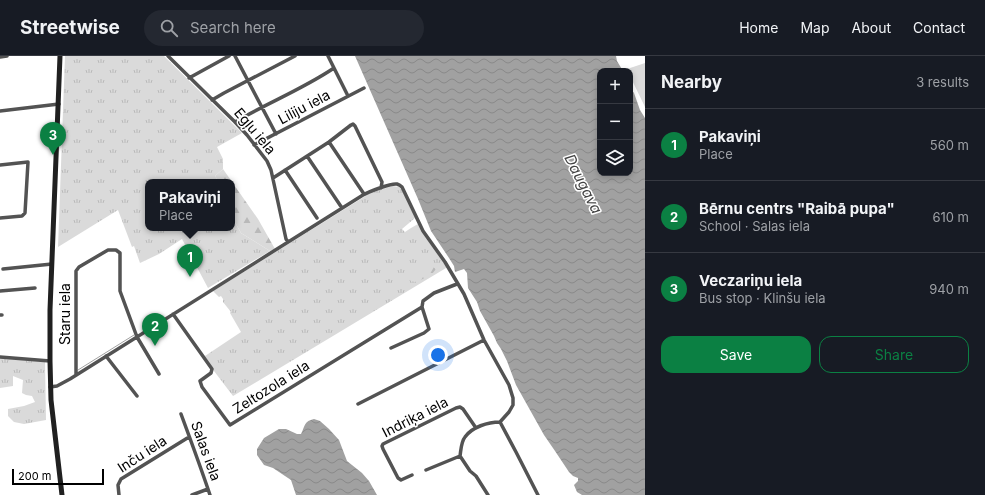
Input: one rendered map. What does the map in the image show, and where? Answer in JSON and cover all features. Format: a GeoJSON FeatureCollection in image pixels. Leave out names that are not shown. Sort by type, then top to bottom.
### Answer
{"type":"FeatureCollection","features":[{"type":"Feature","properties":{"kind":"main road"},"geometry":{"type":"LineString","coordinates":[[60,56],[50,310],[50,387],[62,495]]}},
{"type":"Feature","properties":{"kind":"street"},"geometry":{"type":"LineString","coordinates":[[0,57],[7,56]]}},
{"type":"Feature","properties":{"kind":"street","name":"Egļu iela"},"geometry":{"type":"LineString","coordinates":[[168,56],[235,122],[269,164],[286,239],[288,242]]}},
{"type":"Feature","properties":{"kind":"street"},"geometry":{"type":"LineString","coordinates":[[189,78],[229,56]]}},
{"type":"Feature","properties":{"kind":"street"},"geometry":{"type":"LineString","coordinates":[[235,56],[276,134]]}},
{"type":"Feature","properties":{"kind":"street"},"geometry":{"type":"LineString","coordinates":[[212,100],[295,56]]}},
{"type":"Feature","properties":{"kind":"street"},"geometry":{"type":"LineString","coordinates":[[328,56],[348,96]]}},
{"type":"Feature","properties":{"kind":"street"},"geometry":{"type":"LineString","coordinates":[[235,122],[322,76],[334,68]]}},
{"type":"Feature","properties":{"kind":"street","name":"Liliju iela"},"geometry":{"type":"LineString","coordinates":[[254,145],[364,88]]}},
{"type":"Feature","properties":{"kind":"street"},"geometry":{"type":"LineString","coordinates":[[0,112],[59,104]]}},
{"type":"Feature","properties":{"kind":"street"},"geometry":{"type":"LineString","coordinates":[[273,178],[354,124],[382,182],[380,188]]}},
{"type":"Feature","properties":{"kind":"street"},"geometry":{"type":"LineString","coordinates":[[329,142],[364,194]]}},
{"type":"Feature","properties":{"kind":"street"},"geometry":{"type":"LineString","coordinates":[[307,156],[342,208]]}},
{"type":"Feature","properties":{"kind":"street"},"geometry":{"type":"LineString","coordinates":[[0,165],[28,162],[25,212],[22,216],[0,218]]}},
{"type":"Feature","properties":{"kind":"street"},"geometry":{"type":"LineString","coordinates":[[285,170],[317,218]]}},
{"type":"Feature","properties":{"kind":"street"},"geometry":{"type":"LineString","coordinates":[[50,387],[57,386],[76,375],[364,194],[394,184],[400,185],[423,231],[445,262],[464,294],[484,340],[504,375],[512,393],[512,408],[500,422],[495,422],[476,428],[465,437],[461,446],[460,456],[470,471],[476,476],[488,495]]}},
{"type":"Feature","properties":{"kind":"street","name":"Staru iela"},"geometry":{"type":"LineString","coordinates":[[76,375],[76,271],[79,267],[108,250],[116,250],[120,253],[120,291],[137,337]]}},
{"type":"Feature","properties":{"kind":"street"},"geometry":{"type":"LineString","coordinates":[[3,269],[52,264]]}},
{"type":"Feature","properties":{"kind":"street"},"geometry":{"type":"LineString","coordinates":[[391,348],[424,333],[429,329],[422,307],[423,301],[434,293],[457,284]]}},
{"type":"Feature","properties":{"kind":"street"},"geometry":{"type":"LineString","coordinates":[[0,291],[35,288]]}},
{"type":"Feature","properties":{"kind":"street","name":"Zeltozola iela"},"geometry":{"type":"LineString","coordinates":[[173,314],[212,369],[211,373],[200,381],[202,387],[230,425],[422,307]]}},
{"type":"Feature","properties":{"kind":"street"},"geometry":{"type":"LineString","coordinates":[[137,337],[159,374]]}},
{"type":"Feature","properties":{"kind":"street"},"geometry":{"type":"LineString","coordinates":[[358,404],[484,340]]}},
{"type":"Feature","properties":{"kind":"street"},"geometry":{"type":"LineString","coordinates":[[106,356],[137,396]]}},
{"type":"Feature","properties":{"kind":"street"},"geometry":{"type":"LineString","coordinates":[[0,357],[50,361]]}},
{"type":"Feature","properties":{"kind":"street","name":"Indriķa iela"},"geometry":{"type":"LineString","coordinates":[[412,476],[401,480],[398,478],[383,449],[383,444],[460,407],[476,428]]}},
{"type":"Feature","properties":{"kind":"street","name":"Salas iela"},"geometry":{"type":"LineString","coordinates":[[182,414],[210,495]]}},
{"type":"Feature","properties":{"kind":"street"},"geometry":{"type":"LineString","coordinates":[[500,422],[538,495]]}},
{"type":"Feature","properties":{"kind":"street","name":"Inču iela"},"geometry":{"type":"LineString","coordinates":[[119,495],[118,485],[121,479],[189,436]]}},
{"type":"Feature","properties":{"kind":"street"},"geometry":{"type":"LineString","coordinates":[[426,470],[460,456]]}},
{"type":"Feature","properties":{"kind":"street"},"geometry":{"type":"LineString","coordinates":[[192,495],[208,489]]}},
{"type":"Feature","properties":{"kind":"green space"},"geometry":{"type":"Polygon","coordinates":[[[65,56],[164,56],[242,133],[217,147],[223,159],[223,169],[215,176],[217,179],[145,179],[145,231],[235,231],[235,222],[241,233],[270,251],[208,288],[182,239],[159,254],[140,263],[134,246],[132,247],[118,210],[58,247],[65,56]]]}},
{"type":"Feature","properties":{"kind":"green space"},"geometry":{"type":"Polygon","coordinates":[[[645,63],[645,107],[633,82],[633,68],[630,68],[645,63]]]}},
{"type":"Feature","properties":{"kind":"green space"},"geometry":{"type":"Polygon","coordinates":[[[223,169],[230,179],[217,179],[215,176],[223,169]]]}},
{"type":"Feature","properties":{"kind":"green space"},"geometry":{"type":"Polygon","coordinates":[[[235,186],[258,219],[275,249],[270,251],[241,233],[235,222],[235,186]]]}},
{"type":"Feature","properties":{"kind":"green space"},"geometry":{"type":"Polygon","coordinates":[[[393,186],[399,187],[402,190],[415,218],[402,229],[405,232],[418,224],[447,267],[233,396],[214,371],[205,356],[241,332],[221,296],[219,297],[213,291],[372,192],[393,186]]]}},
{"type":"Feature","properties":{"kind":"green space"},"geometry":{"type":"Polygon","coordinates":[[[429,264],[436,269],[432,274],[417,282],[410,281],[416,275],[418,270],[429,264]]]}},
{"type":"Feature","properties":{"kind":"green space"},"geometry":{"type":"Polygon","coordinates":[[[0,358],[45,362],[46,420],[24,424],[14,422],[8,416],[8,409],[35,402],[32,396],[22,393],[23,380],[13,376],[13,386],[0,388],[0,358]]]}},
{"type":"Feature","properties":{"kind":"water","name":"Daugava"},"geometry":{"type":"Polygon","coordinates":[[[355,56],[616,56],[621,68],[597,68],[597,176],[633,176],[633,92],[640,110],[645,118],[645,495],[582,495],[577,492],[574,485],[578,481],[578,478],[569,472],[544,435],[516,385],[507,361],[480,311],[477,302],[468,288],[467,273],[464,269],[455,272],[454,266],[431,231],[355,56]]]}},
{"type":"Feature","properties":{"kind":"water"},"geometry":{"type":"Polygon","coordinates":[[[314,419],[320,421],[339,440],[347,461],[362,473],[369,481],[377,495],[296,495],[291,480],[273,468],[264,465],[257,455],[257,449],[264,438],[279,429],[286,429],[297,434],[301,434],[304,426],[314,419]]]}},
{"type":"Feature","properties":{"kind":"waterway"},"geometry":{"type":"LineString","coordinates":[[78,370],[134,335]]}},
{"type":"Feature","properties":{"kind":"place","name":"Veczariņu iela"},"geometry":{"type":"Point","coordinates":[53,155]}},
{"type":"Feature","properties":{"kind":"place","name":"Pakaviņi"},"geometry":{"type":"Point","coordinates":[190,277]}},
{"type":"Feature","properties":{"kind":"place","name":"Bērnu centrs \"Raibā pupa\""},"geometry":{"type":"Point","coordinates":[155,346]}}]}
